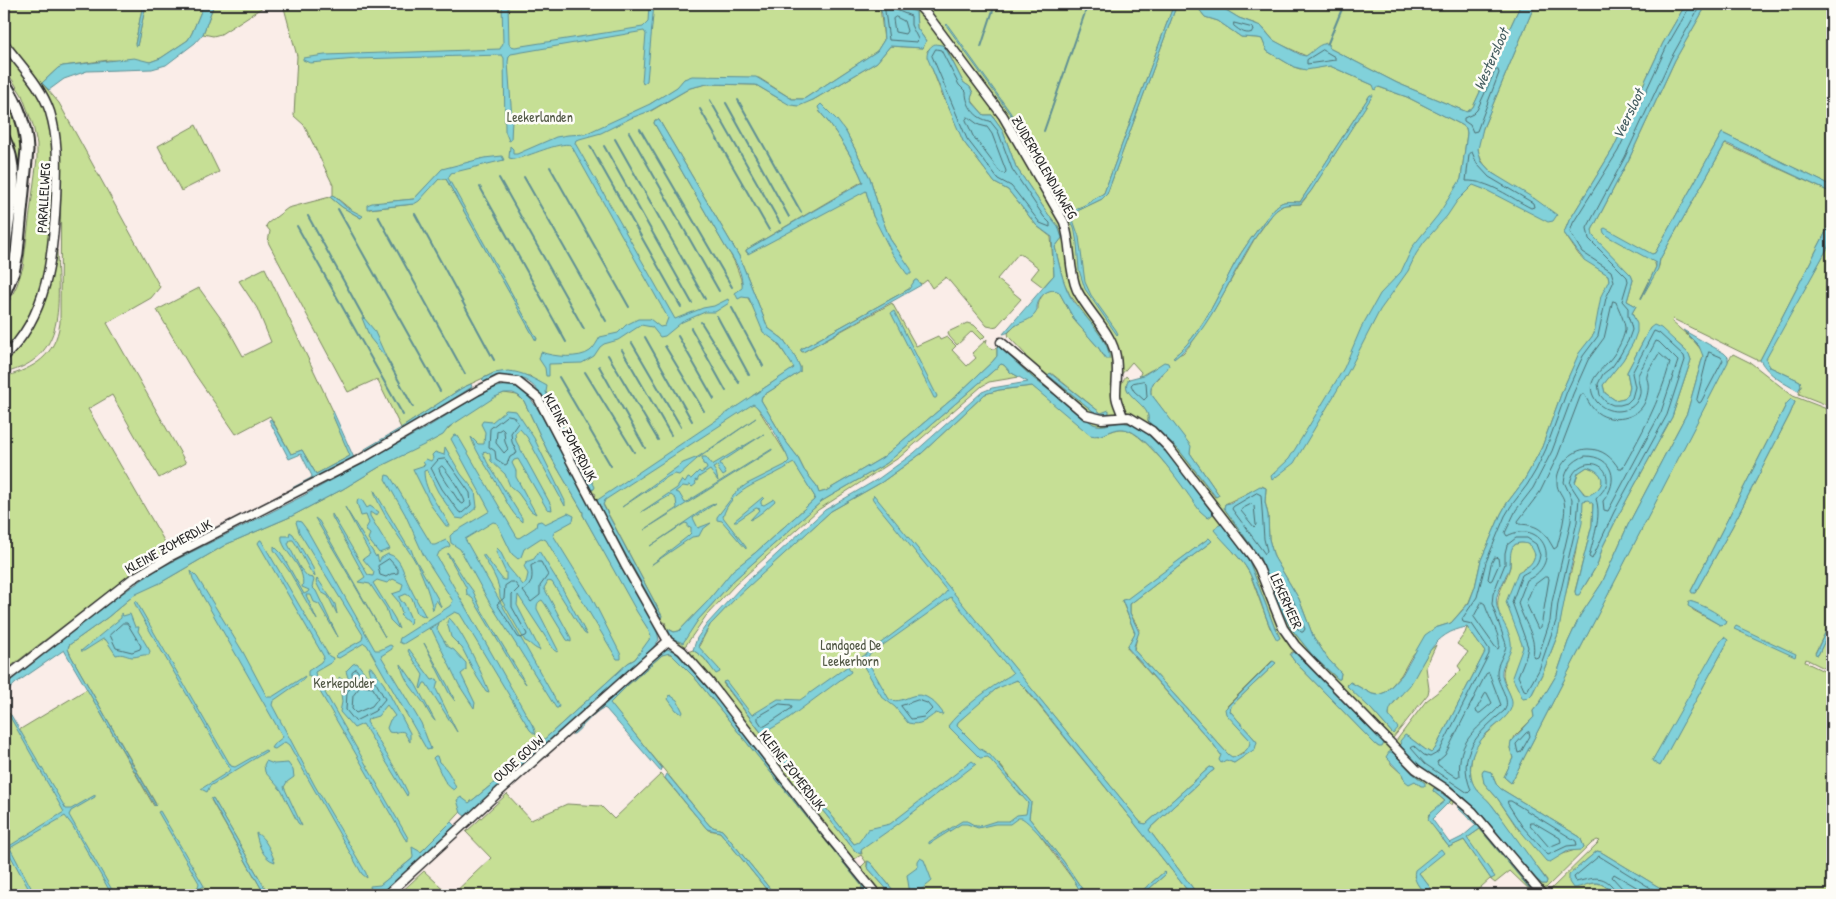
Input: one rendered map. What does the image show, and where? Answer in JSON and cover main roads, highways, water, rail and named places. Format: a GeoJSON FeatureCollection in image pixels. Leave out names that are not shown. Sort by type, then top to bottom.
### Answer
{"type":"FeatureCollection","features":[{"type":"Feature","properties":{"kind":"highway"},"geometry":{"type":"LineString","coordinates":[[4,83],[14,99],[22,118],[28,150],[17,253],[4,294]]}},
{"type":"Feature","properties":{"kind":"highway"},"geometry":{"type":"LineString","coordinates":[[4,138],[11,157],[13,174],[4,251]]}},
{"type":"Feature","properties":{"kind":"water"},"geometry":{"type":"Polygon","coordinates":[[[143,4],[146,4],[137,46],[135,45],[143,4]]]}},
{"type":"Feature","properties":{"kind":"water"},"geometry":{"type":"Polygon","coordinates":[[[204,4],[214,4],[203,34],[195,43],[166,65],[152,69],[87,71],[64,79],[49,90],[42,83],[58,68],[63,66],[134,58],[150,62],[161,58],[188,40],[204,4]]]}},
{"type":"Feature","properties":{"kind":"water"},"geometry":{"type":"Polygon","coordinates":[[[502,4],[508,4],[509,43],[515,47],[643,27],[648,22],[649,4],[654,4],[647,81],[643,84],[646,34],[644,31],[511,54],[508,62],[512,119],[511,140],[509,141],[505,131],[504,58],[502,55],[357,59],[310,63],[303,60],[303,58],[325,55],[500,49],[503,43],[502,4]]]}},
{"type":"Feature","properties":{"kind":"water"},"geometry":{"type":"Polygon","coordinates":[[[879,4],[893,4],[916,12],[917,28],[926,41],[923,48],[890,46],[877,62],[813,100],[799,106],[790,105],[756,85],[707,84],[690,88],[650,111],[601,133],[576,140],[575,143],[675,319],[703,308],[714,306],[728,299],[729,303],[715,312],[705,312],[682,322],[665,336],[660,337],[652,327],[641,325],[618,340],[604,344],[594,356],[582,363],[549,364],[549,376],[546,376],[545,368],[539,359],[541,352],[559,356],[586,354],[600,337],[618,333],[626,325],[638,319],[650,319],[660,327],[665,326],[668,318],[571,145],[559,145],[514,159],[509,158],[510,146],[513,149],[513,154],[517,154],[556,137],[585,134],[650,104],[677,87],[684,79],[692,76],[756,77],[792,99],[804,99],[877,51],[884,40],[882,14],[879,4]]]}},
{"type":"Feature","properties":{"kind":"water"},"geometry":{"type":"Polygon","coordinates":[[[1174,4],[1177,4],[1107,194],[1102,199],[1071,214],[1079,237],[1085,282],[1091,295],[1116,330],[1117,335],[1085,289],[1079,270],[1074,227],[1056,194],[1059,193],[1070,211],[1083,206],[1104,193],[1174,4]]]}},
{"type":"Feature","properties":{"kind":"water"},"geometry":{"type":"Polygon","coordinates":[[[1195,4],[1216,4],[1239,18],[1261,26],[1273,40],[1301,55],[1306,56],[1319,46],[1329,44],[1329,48],[1397,83],[1467,112],[1473,107],[1521,4],[1535,4],[1483,128],[1478,149],[1481,161],[1492,173],[1557,215],[1553,221],[1548,222],[1473,185],[1457,201],[1416,254],[1408,271],[1380,310],[1348,372],[1294,463],[1272,480],[1271,476],[1289,459],[1344,368],[1361,328],[1380,294],[1401,272],[1413,246],[1438,215],[1461,179],[1467,133],[1466,128],[1462,125],[1407,97],[1379,87],[1375,90],[1373,85],[1330,66],[1306,70],[1294,67],[1267,51],[1262,39],[1241,37],[1218,21],[1205,17],[1195,4]]]}},
{"type":"Feature","properties":{"kind":"water"},"geometry":{"type":"Polygon","coordinates":[[[1686,4],[1707,4],[1675,60],[1629,159],[1592,230],[1593,236],[1631,275],[1633,280],[1627,301],[1636,306],[1632,313],[1637,324],[1637,332],[1623,360],[1603,385],[1605,393],[1615,400],[1628,395],[1630,387],[1627,372],[1650,328],[1654,325],[1661,328],[1689,354],[1691,360],[1672,417],[1619,514],[1603,546],[1597,565],[1579,595],[1576,595],[1575,592],[1592,525],[1593,504],[1588,500],[1583,501],[1582,523],[1570,571],[1558,634],[1532,694],[1528,698],[1523,699],[1512,677],[1523,647],[1506,602],[1518,572],[1531,564],[1535,555],[1528,544],[1518,543],[1513,547],[1509,568],[1496,602],[1511,642],[1511,650],[1503,666],[1502,674],[1511,698],[1512,707],[1507,715],[1482,738],[1475,749],[1470,767],[1474,785],[1491,804],[1547,881],[1546,884],[1542,884],[1464,797],[1422,768],[1401,746],[1400,741],[1405,735],[1431,753],[1435,749],[1485,652],[1467,627],[1455,630],[1438,641],[1426,656],[1410,685],[1393,703],[1389,716],[1398,728],[1393,734],[1347,686],[1350,682],[1372,694],[1378,695],[1386,692],[1402,675],[1425,635],[1435,628],[1451,623],[1469,603],[1481,560],[1501,514],[1523,482],[1542,447],[1563,389],[1579,353],[1594,334],[1601,296],[1609,280],[1608,275],[1584,260],[1564,233],[1570,218],[1613,149],[1663,43],[1686,4]],[[1587,467],[1578,473],[1575,482],[1584,494],[1589,495],[1595,492],[1601,484],[1601,476],[1593,469],[1587,467]]]}},
{"type":"Feature","properties":{"kind":"water"},"geometry":{"type":"Polygon","coordinates":[[[947,24],[1010,112],[1052,182],[1051,184],[1010,114],[947,24]]]}},
{"type":"Feature","properties":{"kind":"water"},"geometry":{"type":"Polygon","coordinates":[[[935,44],[942,45],[946,49],[963,82],[970,87],[973,93],[971,98],[973,103],[984,115],[992,115],[1002,129],[1016,167],[1058,226],[1062,238],[1055,247],[1065,284],[1074,303],[1100,335],[1109,352],[1109,359],[1106,359],[1075,321],[1059,292],[1053,290],[1046,292],[1041,297],[1037,304],[1036,313],[1033,316],[1003,334],[1054,275],[1052,237],[1037,226],[1008,190],[995,183],[963,141],[927,57],[929,49],[935,44]]]}},
{"type":"Feature","properties":{"kind":"water"},"geometry":{"type":"Polygon","coordinates":[[[1370,95],[1373,95],[1311,191],[1300,204],[1282,206],[1270,217],[1250,245],[1211,316],[1200,332],[1174,359],[1173,357],[1200,327],[1245,247],[1278,205],[1286,202],[1300,202],[1370,95]]]}},
{"type":"Feature","properties":{"kind":"water"},"geometry":{"type":"Polygon","coordinates":[[[821,104],[846,132],[870,178],[890,239],[911,269],[911,274],[907,274],[892,253],[873,216],[866,191],[748,254],[746,250],[863,182],[848,151],[819,109],[818,107],[821,104]]]}},
{"type":"Feature","properties":{"kind":"water"},"geometry":{"type":"Polygon","coordinates":[[[655,120],[659,120],[739,256],[768,328],[783,339],[800,367],[800,372],[762,396],[761,400],[804,470],[816,485],[819,493],[826,491],[882,458],[957,395],[993,361],[997,356],[998,346],[1033,378],[1093,424],[1130,424],[1153,439],[1176,463],[1213,514],[1208,518],[1200,511],[1176,477],[1154,451],[1144,440],[1133,433],[1120,429],[1095,436],[1090,435],[1032,386],[999,390],[985,394],[922,453],[882,482],[831,511],[736,598],[710,625],[698,646],[719,669],[720,672],[716,674],[704,658],[693,650],[697,638],[707,624],[741,587],[825,510],[878,479],[914,453],[982,392],[992,388],[1028,382],[1010,372],[1001,364],[887,463],[822,501],[733,581],[698,620],[683,643],[672,638],[668,629],[674,632],[679,631],[707,602],[733,570],[755,553],[814,500],[815,497],[794,463],[746,488],[732,500],[727,508],[723,517],[746,549],[722,521],[717,520],[717,517],[737,491],[789,461],[773,430],[762,413],[753,404],[605,500],[603,505],[662,616],[661,618],[596,501],[794,368],[778,343],[763,332],[749,298],[742,297],[738,299],[735,293],[742,288],[742,283],[738,267],[654,123],[655,120]]]}},
{"type":"Feature","properties":{"kind":"water"},"geometry":{"type":"Polygon","coordinates":[[[1722,133],[1832,186],[1832,193],[1725,144],[1660,259],[1658,269],[1641,299],[1656,267],[1656,263],[1607,236],[1603,229],[1605,228],[1652,254],[1655,253],[1722,133]]]}},
{"type":"Feature","properties":{"kind":"water"},"geometry":{"type":"Polygon","coordinates":[[[502,156],[504,160],[451,173],[448,178],[537,339],[536,341],[446,179],[439,179],[414,204],[367,209],[367,205],[372,203],[414,199],[442,169],[484,158],[502,156]]]}},
{"type":"Feature","properties":{"kind":"water"},"geometry":{"type":"Polygon","coordinates":[[[333,195],[346,207],[363,216],[361,218],[342,207],[330,197],[333,195]]]}},
{"type":"Feature","properties":{"kind":"water"},"geometry":{"type":"Polygon","coordinates":[[[1832,220],[1832,240],[1766,359],[1770,367],[1800,381],[1801,386],[1798,391],[1772,375],[1760,360],[1832,220]]]}},
{"type":"Feature","properties":{"kind":"water"},"geometry":{"type":"Polygon","coordinates":[[[915,280],[921,285],[803,352],[801,351],[801,349],[909,289],[915,280]]]}},
{"type":"Feature","properties":{"kind":"water"},"geometry":{"type":"Polygon","coordinates":[[[894,311],[937,396],[936,398],[934,398],[891,313],[894,311]]]}},
{"type":"Feature","properties":{"kind":"water"},"geometry":{"type":"Polygon","coordinates":[[[362,318],[374,330],[387,359],[370,338],[362,318]]]}},
{"type":"Feature","properties":{"kind":"water"},"geometry":{"type":"Polygon","coordinates":[[[1683,330],[1724,353],[1728,357],[1728,362],[1511,783],[1504,777],[1513,758],[1510,748],[1511,742],[1534,717],[1533,711],[1557,674],[1568,642],[1580,616],[1602,583],[1628,525],[1687,413],[1703,356],[1699,346],[1683,330]]]}},
{"type":"Feature","properties":{"kind":"water"},"geometry":{"type":"Polygon","coordinates":[[[1164,362],[1168,363],[1169,366],[1152,385],[1151,394],[1191,446],[1190,453],[1219,495],[1216,497],[1179,450],[1148,421],[1148,415],[1145,410],[1127,390],[1129,379],[1144,375],[1164,362]]]}},
{"type":"Feature","properties":{"kind":"water"},"geometry":{"type":"Polygon","coordinates":[[[508,371],[524,374],[547,386],[546,392],[550,402],[595,487],[594,489],[591,490],[535,387],[529,382],[515,377],[500,377],[485,382],[482,379],[494,373],[508,371]]]}},
{"type":"Feature","properties":{"kind":"water"},"geometry":{"type":"Polygon","coordinates":[[[1050,373],[1101,413],[1109,410],[1109,413],[1101,415],[1093,411],[1048,375],[1050,373]]]}},
{"type":"Feature","properties":{"kind":"water"},"geometry":{"type":"Polygon","coordinates":[[[471,384],[472,387],[420,420],[365,449],[462,388],[471,384]]]}},
{"type":"Feature","properties":{"kind":"water"},"geometry":{"type":"Polygon","coordinates":[[[507,385],[522,391],[539,411],[642,602],[657,631],[659,640],[651,650],[470,814],[465,816],[461,813],[457,800],[461,797],[469,803],[516,765],[628,663],[635,659],[651,637],[547,450],[524,401],[513,393],[504,393],[495,397],[449,427],[443,435],[381,466],[290,517],[227,544],[160,583],[134,595],[108,617],[69,645],[68,649],[71,656],[155,806],[64,650],[16,683],[4,694],[4,686],[117,597],[158,569],[303,496],[426,428],[489,389],[507,385]]]}},
{"type":"Feature","properties":{"kind":"water"},"geometry":{"type":"Polygon","coordinates":[[[1791,399],[1795,402],[1790,414],[1732,527],[1695,593],[1692,593],[1691,591],[1787,403],[1791,399]]]}},
{"type":"Feature","properties":{"kind":"water"},"geometry":{"type":"Polygon","coordinates":[[[506,410],[516,411],[534,438],[565,501],[565,506],[527,437],[520,429],[515,433],[516,441],[552,510],[547,509],[518,459],[512,463],[516,471],[516,477],[536,514],[531,511],[518,493],[510,486],[505,474],[491,461],[490,454],[485,451],[483,453],[522,518],[522,522],[508,505],[471,437],[478,444],[484,444],[485,432],[481,424],[483,421],[492,422],[506,410]]]}},
{"type":"Feature","properties":{"kind":"water"},"geometry":{"type":"Polygon","coordinates":[[[333,411],[354,458],[293,489],[312,476],[301,454],[289,459],[269,420],[271,419],[291,454],[302,450],[316,474],[350,456],[332,414],[333,411]]]}},
{"type":"Feature","properties":{"kind":"water"},"geometry":{"type":"Polygon","coordinates":[[[756,418],[697,459],[679,475],[669,476],[622,507],[683,463],[698,457],[756,418]]]}},
{"type":"Feature","properties":{"kind":"water"},"geometry":{"type":"Polygon","coordinates":[[[764,434],[720,463],[726,474],[723,476],[718,469],[719,465],[713,468],[718,481],[710,470],[699,477],[697,481],[695,480],[696,484],[692,487],[689,484],[689,487],[683,486],[675,492],[679,493],[685,503],[772,450],[644,530],[677,508],[676,499],[671,495],[641,512],[677,488],[682,480],[685,483],[688,478],[691,479],[699,471],[701,473],[707,469],[706,465],[703,464],[702,457],[706,457],[712,465],[764,434]]]}},
{"type":"Feature","properties":{"kind":"water"},"geometry":{"type":"Polygon","coordinates":[[[454,435],[458,436],[517,537],[519,538],[536,527],[537,522],[541,521],[545,524],[568,513],[574,516],[573,521],[555,531],[553,535],[592,598],[621,655],[621,659],[617,659],[546,540],[541,538],[524,549],[521,557],[518,559],[512,554],[497,523],[493,522],[465,539],[559,706],[558,708],[556,708],[488,600],[460,549],[451,543],[450,536],[453,533],[490,511],[451,439],[454,435]]]}},
{"type":"Feature","properties":{"kind":"water"},"geometry":{"type":"Polygon","coordinates":[[[445,447],[461,474],[475,491],[477,507],[463,519],[456,518],[438,492],[427,470],[424,471],[430,493],[450,526],[446,526],[432,507],[413,469],[425,465],[423,462],[426,459],[431,461],[432,455],[435,452],[444,455],[445,447]]]}},
{"type":"Feature","properties":{"kind":"water"},"geometry":{"type":"Polygon","coordinates":[[[386,475],[390,476],[432,545],[446,540],[449,543],[450,546],[439,552],[437,557],[534,728],[536,735],[530,730],[460,614],[455,612],[403,644],[399,642],[400,638],[450,606],[453,601],[424,556],[405,514],[385,479],[386,475]]]}},
{"type":"Feature","properties":{"kind":"water"},"geometry":{"type":"Polygon","coordinates":[[[1260,486],[1266,488],[1265,502],[1268,515],[1269,539],[1274,557],[1299,599],[1313,636],[1328,659],[1341,673],[1340,679],[1314,657],[1290,627],[1277,602],[1260,558],[1224,508],[1225,504],[1260,486]]]}},
{"type":"Feature","properties":{"kind":"water"},"geometry":{"type":"Polygon","coordinates":[[[374,490],[408,547],[410,547],[441,607],[436,600],[433,610],[420,571],[413,557],[383,512],[374,490]]]}},
{"type":"Feature","properties":{"kind":"water"},"geometry":{"type":"Polygon","coordinates":[[[874,495],[1141,823],[1146,824],[1210,767],[1213,768],[1214,770],[1149,830],[1198,895],[1191,895],[1028,691],[1017,680],[996,689],[958,722],[957,726],[979,748],[990,755],[1031,802],[1029,818],[1064,862],[1086,895],[1082,895],[1072,877],[1055,854],[1029,823],[1022,818],[1018,818],[1010,824],[995,824],[978,828],[961,824],[929,844],[929,842],[962,821],[980,826],[996,821],[1009,821],[1017,815],[1026,814],[1028,803],[988,757],[980,758],[948,726],[972,703],[1013,673],[951,597],[869,655],[867,660],[889,699],[895,701],[919,695],[926,697],[934,702],[943,713],[942,715],[936,713],[920,723],[908,723],[895,707],[882,697],[863,665],[855,664],[941,598],[947,591],[877,505],[872,498],[874,495]]]}},
{"type":"Feature","properties":{"kind":"water"},"geometry":{"type":"Polygon","coordinates":[[[763,497],[761,504],[764,505],[774,499],[775,501],[750,520],[760,509],[756,508],[737,521],[734,521],[763,497]]]}},
{"type":"Feature","properties":{"kind":"water"},"geometry":{"type":"Polygon","coordinates":[[[358,499],[362,500],[367,508],[370,506],[379,512],[376,516],[370,512],[370,516],[390,549],[379,553],[368,539],[370,534],[365,530],[369,523],[366,515],[361,516],[357,503],[358,499]]]}},
{"type":"Feature","properties":{"kind":"water"},"geometry":{"type":"Polygon","coordinates":[[[716,503],[693,518],[698,528],[711,523],[702,530],[699,536],[692,537],[651,565],[687,537],[691,533],[691,527],[688,528],[688,524],[685,523],[650,546],[707,507],[716,503]]]}},
{"type":"Feature","properties":{"kind":"water"},"geometry":{"type":"Polygon","coordinates":[[[345,507],[376,557],[377,555],[379,562],[381,558],[388,554],[393,556],[402,566],[407,581],[426,617],[417,613],[412,598],[406,594],[399,597],[404,603],[411,619],[410,624],[400,615],[402,613],[398,601],[392,594],[401,591],[403,584],[393,579],[387,583],[377,580],[373,583],[399,629],[390,620],[386,608],[370,584],[358,582],[365,577],[332,514],[368,575],[373,576],[374,572],[363,559],[370,554],[345,507]]]}},
{"type":"Feature","properties":{"kind":"water"},"geometry":{"type":"Polygon","coordinates":[[[315,518],[319,521],[385,637],[315,518]]]}},
{"type":"Feature","properties":{"kind":"water"},"geometry":{"type":"Polygon","coordinates":[[[298,521],[307,530],[375,650],[392,646],[392,649],[381,656],[421,723],[431,749],[427,750],[367,645],[364,643],[339,658],[336,657],[337,654],[362,640],[363,635],[299,532],[296,522],[298,521]]]}},
{"type":"Feature","properties":{"kind":"water"},"geometry":{"type":"Polygon","coordinates":[[[1219,524],[1223,525],[1249,561],[1280,638],[1277,640],[1249,572],[1214,530],[1219,524]]]}},
{"type":"Feature","properties":{"kind":"water"},"geometry":{"type":"Polygon","coordinates":[[[290,532],[313,568],[315,577],[293,540],[290,540],[288,544],[300,568],[308,577],[313,578],[312,587],[316,591],[338,637],[319,604],[314,602],[311,595],[306,595],[317,620],[289,571],[274,550],[274,546],[281,553],[304,594],[308,592],[309,590],[302,587],[303,580],[298,566],[282,541],[282,536],[289,536],[290,532]]]}},
{"type":"Feature","properties":{"kind":"water"},"geometry":{"type":"Polygon","coordinates":[[[1209,538],[1212,541],[1130,604],[1130,613],[1139,632],[1134,650],[1226,752],[1233,757],[1245,752],[1250,740],[1226,714],[1225,709],[1273,661],[1276,663],[1231,706],[1230,711],[1257,742],[1255,749],[1234,763],[1226,760],[1221,763],[1219,760],[1221,755],[1214,745],[1127,647],[1135,633],[1122,600],[1127,599],[1209,538]]]}},
{"type":"Feature","properties":{"kind":"water"},"geometry":{"type":"Polygon","coordinates":[[[260,540],[329,656],[333,658],[332,662],[315,672],[316,677],[408,841],[405,839],[312,678],[308,676],[308,671],[321,662],[324,657],[258,543],[260,540]]]}},
{"type":"Feature","properties":{"kind":"water"},"geometry":{"type":"Polygon","coordinates":[[[497,548],[508,567],[523,585],[526,583],[528,574],[524,566],[526,562],[534,559],[539,551],[561,586],[587,635],[552,582],[548,581],[544,588],[571,638],[571,642],[567,640],[542,600],[538,603],[537,609],[558,650],[557,652],[554,650],[518,595],[517,605],[540,650],[525,641],[500,597],[496,580],[482,555],[484,555],[503,580],[506,580],[506,573],[496,552],[497,548]]]}},
{"type":"Feature","properties":{"kind":"water"},"geometry":{"type":"Polygon","coordinates":[[[448,553],[473,591],[481,609],[526,684],[517,673],[473,599],[467,594],[466,587],[448,553]]]}},
{"type":"Feature","properties":{"kind":"water"},"geometry":{"type":"Polygon","coordinates":[[[191,571],[197,577],[243,652],[267,697],[272,697],[305,676],[303,680],[273,701],[272,705],[315,786],[366,873],[367,878],[362,874],[289,745],[285,742],[275,749],[271,748],[283,737],[193,579],[191,571]]]}},
{"type":"Feature","properties":{"kind":"water"},"geometry":{"type":"Polygon","coordinates":[[[317,578],[335,604],[337,614],[328,596],[321,592],[316,582],[317,578]]]}},
{"type":"Feature","properties":{"kind":"water"},"geometry":{"type":"Polygon","coordinates":[[[136,601],[231,766],[235,767],[265,750],[267,751],[210,786],[207,792],[201,789],[230,769],[139,612],[134,602],[136,601]]]}},
{"type":"Feature","properties":{"kind":"water"},"geometry":{"type":"Polygon","coordinates":[[[1689,601],[1714,612],[1726,621],[1725,624],[1720,625],[1688,606],[1689,601]]]}},
{"type":"Feature","properties":{"kind":"water"},"geometry":{"type":"Polygon","coordinates":[[[121,613],[123,616],[130,614],[135,627],[139,627],[138,631],[150,651],[149,655],[132,657],[122,654],[116,655],[106,640],[103,639],[81,651],[121,618],[121,613]]]}},
{"type":"Feature","properties":{"kind":"water"},"geometry":{"type":"Polygon","coordinates":[[[449,618],[465,641],[489,692],[486,691],[477,677],[462,648],[451,637],[447,622],[449,618]]]}},
{"type":"Feature","properties":{"kind":"water"},"geometry":{"type":"Polygon","coordinates":[[[1832,619],[1832,626],[1818,655],[1815,654],[1832,619]]]}},
{"type":"Feature","properties":{"kind":"water"},"geometry":{"type":"Polygon","coordinates":[[[439,623],[437,629],[447,646],[454,650],[466,663],[466,670],[461,674],[475,703],[474,708],[459,685],[432,630],[429,629],[439,623]]]}},
{"type":"Feature","properties":{"kind":"water"},"geometry":{"type":"Polygon","coordinates":[[[1736,626],[1796,654],[1795,657],[1734,629],[1736,626]]]}},
{"type":"Feature","properties":{"kind":"water"},"geometry":{"type":"Polygon","coordinates":[[[1724,637],[1728,640],[1726,645],[1660,766],[1652,761],[1717,646],[1724,637]]]}},
{"type":"Feature","properties":{"kind":"water"},"geometry":{"type":"Polygon","coordinates":[[[424,643],[447,684],[455,701],[449,693],[424,643]]]}},
{"type":"Feature","properties":{"kind":"water"},"geometry":{"type":"Polygon","coordinates":[[[409,649],[432,680],[437,679],[436,689],[457,732],[426,683],[420,688],[423,675],[408,651],[409,649]]]}},
{"type":"Feature","properties":{"kind":"water"},"geometry":{"type":"Polygon","coordinates":[[[667,649],[679,656],[712,693],[871,895],[864,893],[855,895],[862,890],[862,886],[695,678],[670,653],[662,655],[610,703],[662,768],[661,771],[606,709],[603,708],[572,734],[661,650],[667,649]]]}},
{"type":"Feature","properties":{"kind":"water"},"geometry":{"type":"Polygon","coordinates":[[[1294,652],[1384,743],[1382,747],[1375,744],[1295,662],[1290,655],[1294,652]]]}},
{"type":"Feature","properties":{"kind":"water"},"geometry":{"type":"Polygon","coordinates":[[[357,663],[368,677],[371,676],[369,667],[371,667],[384,684],[410,733],[410,742],[404,732],[389,732],[387,728],[390,720],[395,716],[387,705],[378,716],[368,719],[367,722],[399,775],[408,793],[407,796],[363,724],[354,728],[340,712],[342,702],[339,677],[348,685],[349,681],[346,671],[353,664],[357,663]]]}},
{"type":"Feature","properties":{"kind":"water"},"geometry":{"type":"Polygon","coordinates":[[[401,664],[416,685],[435,721],[406,679],[401,664]]]}},
{"type":"Feature","properties":{"kind":"water"},"geometry":{"type":"Polygon","coordinates":[[[848,666],[851,672],[767,733],[854,844],[859,842],[868,829],[890,824],[972,761],[976,764],[861,850],[861,854],[856,852],[789,769],[723,682],[726,681],[752,715],[778,699],[800,700],[848,666]]]}},
{"type":"Feature","properties":{"kind":"water"},"geometry":{"type":"Polygon","coordinates":[[[670,695],[677,700],[683,712],[682,714],[676,710],[668,699],[670,695]]]}},
{"type":"Feature","properties":{"kind":"water"},"geometry":{"type":"Polygon","coordinates":[[[11,715],[66,809],[71,809],[95,795],[95,797],[71,811],[69,815],[115,895],[112,895],[65,816],[10,848],[35,895],[32,895],[4,844],[4,840],[7,845],[11,845],[64,812],[10,717],[11,715]]]}},
{"type":"Feature","properties":{"kind":"water"},"geometry":{"type":"Polygon","coordinates":[[[1389,752],[1393,752],[1412,773],[1425,783],[1425,786],[1421,786],[1415,781],[1409,784],[1405,781],[1402,774],[1386,757],[1389,752]]]}},
{"type":"Feature","properties":{"kind":"water"},"geometry":{"type":"Polygon","coordinates":[[[437,756],[439,762],[449,774],[456,788],[454,790],[444,780],[433,758],[437,756]]]}},
{"type":"Feature","properties":{"kind":"water"},"geometry":{"type":"Polygon","coordinates":[[[266,761],[274,764],[288,763],[293,770],[294,777],[284,787],[302,826],[298,823],[281,790],[265,772],[264,765],[266,761]]]}},
{"type":"Feature","properties":{"kind":"water"},"geometry":{"type":"Polygon","coordinates":[[[1484,770],[1491,772],[1496,784],[1501,789],[1580,837],[1584,847],[1581,850],[1568,851],[1550,862],[1546,861],[1484,783],[1482,773],[1484,770]]]}},
{"type":"Feature","properties":{"kind":"water"},"geometry":{"type":"Polygon","coordinates":[[[667,774],[710,826],[722,830],[775,895],[771,895],[720,832],[707,829],[665,778],[667,774]]]}},
{"type":"Feature","properties":{"kind":"water"},"geometry":{"type":"Polygon","coordinates":[[[1434,788],[1451,800],[1432,819],[1448,841],[1450,843],[1462,837],[1476,825],[1458,806],[1483,828],[1537,895],[1535,895],[1480,829],[1467,838],[1495,877],[1491,879],[1464,840],[1449,847],[1428,820],[1430,813],[1445,801],[1433,791],[1434,788]]]}},
{"type":"Feature","properties":{"kind":"water"},"geometry":{"type":"Polygon","coordinates":[[[213,798],[269,895],[265,895],[211,799],[213,798]]]}},
{"type":"Feature","properties":{"kind":"water"},"geometry":{"type":"Polygon","coordinates":[[[160,811],[204,886],[189,895],[184,895],[198,887],[199,883],[158,812],[160,811]]]}},
{"type":"Feature","properties":{"kind":"water"},"geometry":{"type":"Polygon","coordinates":[[[451,822],[455,826],[425,855],[379,895],[368,895],[371,893],[370,886],[380,885],[412,859],[412,847],[421,852],[451,822]]]}},
{"type":"Feature","properties":{"kind":"water"},"geometry":{"type":"Polygon","coordinates":[[[256,833],[265,842],[275,862],[264,854],[256,833]]]}},
{"type":"Feature","properties":{"kind":"water"},"geometry":{"type":"Polygon","coordinates":[[[1441,849],[1444,853],[1419,873],[1436,895],[1426,895],[1419,887],[1414,874],[1415,870],[1441,849]]]}},
{"type":"Feature","properties":{"kind":"water"},"geometry":{"type":"Polygon","coordinates":[[[1597,851],[1672,895],[1617,895],[1597,883],[1573,888],[1569,882],[1569,875],[1597,851]]]}},
{"type":"Feature","properties":{"kind":"water"},"geometry":{"type":"Polygon","coordinates":[[[920,858],[924,860],[932,881],[918,891],[901,895],[909,888],[907,875],[918,867],[920,858]]]}},
{"type":"Feature","properties":{"kind":"water"},"geometry":{"type":"Polygon","coordinates":[[[868,861],[897,895],[892,895],[867,867],[868,861]]]}},
{"type":"Feature","properties":{"kind":"water"},"geometry":{"type":"Polygon","coordinates":[[[1164,872],[1166,874],[1142,895],[1137,895],[1164,872]]]}},
{"type":"Feature","properties":{"kind":"waterway"},"geometry":{"type":"LineString","coordinates":[[981,47],[995,4]]}},
{"type":"Feature","properties":{"kind":"waterway"},"geometry":{"type":"LineString","coordinates":[[1044,131],[1088,4]]}},
{"type":"Feature","properties":{"kind":"waterway"},"geometry":{"type":"LineString","coordinates":[[1328,43],[1344,4]]}},
{"type":"Feature","properties":{"kind":"waterway"},"geometry":{"type":"LineString","coordinates":[[710,100],[780,223]]}},
{"type":"Feature","properties":{"kind":"waterway"},"geometry":{"type":"LineString","coordinates":[[738,100],[801,212]]}},
{"type":"Feature","properties":{"kind":"waterway"},"geometry":{"type":"LineString","coordinates":[[726,103],[789,217]]}},
{"type":"Feature","properties":{"kind":"waterway"},"geometry":{"type":"LineString","coordinates":[[700,109],[769,230]]}},
{"type":"Feature","properties":{"kind":"waterway"},"geometry":{"type":"LineString","coordinates":[[640,129],[732,287]]}},
{"type":"Feature","properties":{"kind":"waterway"},"geometry":{"type":"LineString","coordinates":[[629,132],[719,291]]}},
{"type":"Feature","properties":{"kind":"waterway"},"geometry":{"type":"LineString","coordinates":[[615,139],[705,299]]}},
{"type":"Feature","properties":{"kind":"waterway"},"geometry":{"type":"LineString","coordinates":[[590,146],[681,307]]}},
{"type":"Feature","properties":{"kind":"waterway"},"geometry":{"type":"LineString","coordinates":[[604,146],[692,303]]}},
{"type":"Feature","properties":{"kind":"waterway"},"geometry":{"type":"LineString","coordinates":[[550,167],[629,307]]}},
{"type":"Feature","properties":{"kind":"waterway"},"geometry":{"type":"LineString","coordinates":[[524,177],[606,321]]}},
{"type":"Feature","properties":{"kind":"waterway"},"geometry":{"type":"LineString","coordinates":[[499,178],[584,329]]}},
{"type":"Feature","properties":{"kind":"waterway"},"geometry":{"type":"LineString","coordinates":[[480,187],[566,342]]}},
{"type":"Feature","properties":{"kind":"waterway"},"geometry":{"type":"LineString","coordinates":[[338,209],[440,391]]}},
{"type":"Feature","properties":{"kind":"waterway"},"geometry":{"type":"LineString","coordinates":[[415,214],[494,360]]}},
{"type":"Feature","properties":{"kind":"waterway"},"geometry":{"type":"LineString","coordinates":[[308,216],[364,318]]}},
{"type":"Feature","properties":{"kind":"waterway"},"geometry":{"type":"LineString","coordinates":[[378,216],[465,374]]}},
{"type":"Feature","properties":{"kind":"waterway"},"geometry":{"type":"LineString","coordinates":[[297,226],[403,415]]}},
{"type":"Feature","properties":{"kind":"waterway"},"geometry":{"type":"LineString","coordinates":[[732,308],[763,366]]}},
{"type":"Feature","properties":{"kind":"waterway"},"geometry":{"type":"LineString","coordinates":[[717,316],[749,375]]}},
{"type":"Feature","properties":{"kind":"waterway"},"geometry":{"type":"LineString","coordinates":[[701,322],[739,383]]}},
{"type":"Feature","properties":{"kind":"waterway"},"geometry":{"type":"LineString","coordinates":[[691,328],[726,391]]}},
{"type":"Feature","properties":{"kind":"waterway"},"geometry":{"type":"LineString","coordinates":[[678,336],[714,399]]}},
{"type":"Feature","properties":{"kind":"waterway"},"geometry":{"type":"LineString","coordinates":[[645,337],[692,421]]}},
{"type":"Feature","properties":{"kind":"waterway"},"geometry":{"type":"LineString","coordinates":[[632,343],[681,427]]}},
{"type":"Feature","properties":{"kind":"waterway"},"geometry":{"type":"LineString","coordinates":[[665,346],[704,411]]}},
{"type":"Feature","properties":{"kind":"waterway"},"geometry":{"type":"LineString","coordinates":[[622,350],[671,435]]}},
{"type":"Feature","properties":{"kind":"waterway"},"geometry":{"type":"LineString","coordinates":[[608,355],[658,440]]}},
{"type":"Feature","properties":{"kind":"waterway"},"geometry":{"type":"LineString","coordinates":[[387,359],[413,407]]}},
{"type":"Feature","properties":{"kind":"waterway"},"geometry":{"type":"LineString","coordinates":[[599,366],[645,448]]}},
{"type":"Feature","properties":{"kind":"waterway"},"geometry":{"type":"LineString","coordinates":[[585,372],[634,452]]}},
{"type":"Feature","properties":{"kind":"waterway"},"geometry":{"type":"LineString","coordinates":[[559,377],[611,466]]}},
{"type":"Feature","properties":{"kind":"water label","name":"Westersloot"},"geometry":{"type":"Point","coordinates":[1491,59]}},
{"type":"Feature","properties":{"kind":"water label","name":"Veersloot"},"geometry":{"type":"Point","coordinates":[1628,114]}},
{"type":"Feature","properties":{"kind":"park label","name":"Leekerlanden"},"geometry":{"type":"Point","coordinates":[540,116]}},
{"type":"Feature","properties":{"kind":"park label","name":"Landgoed De Leekerhorn"},"geometry":{"type":"Point","coordinates":[851,652]}},
{"type":"Feature","properties":{"kind":"park label","name":"Kerkepolder"},"geometry":{"type":"Point","coordinates":[344,682]}}]}
